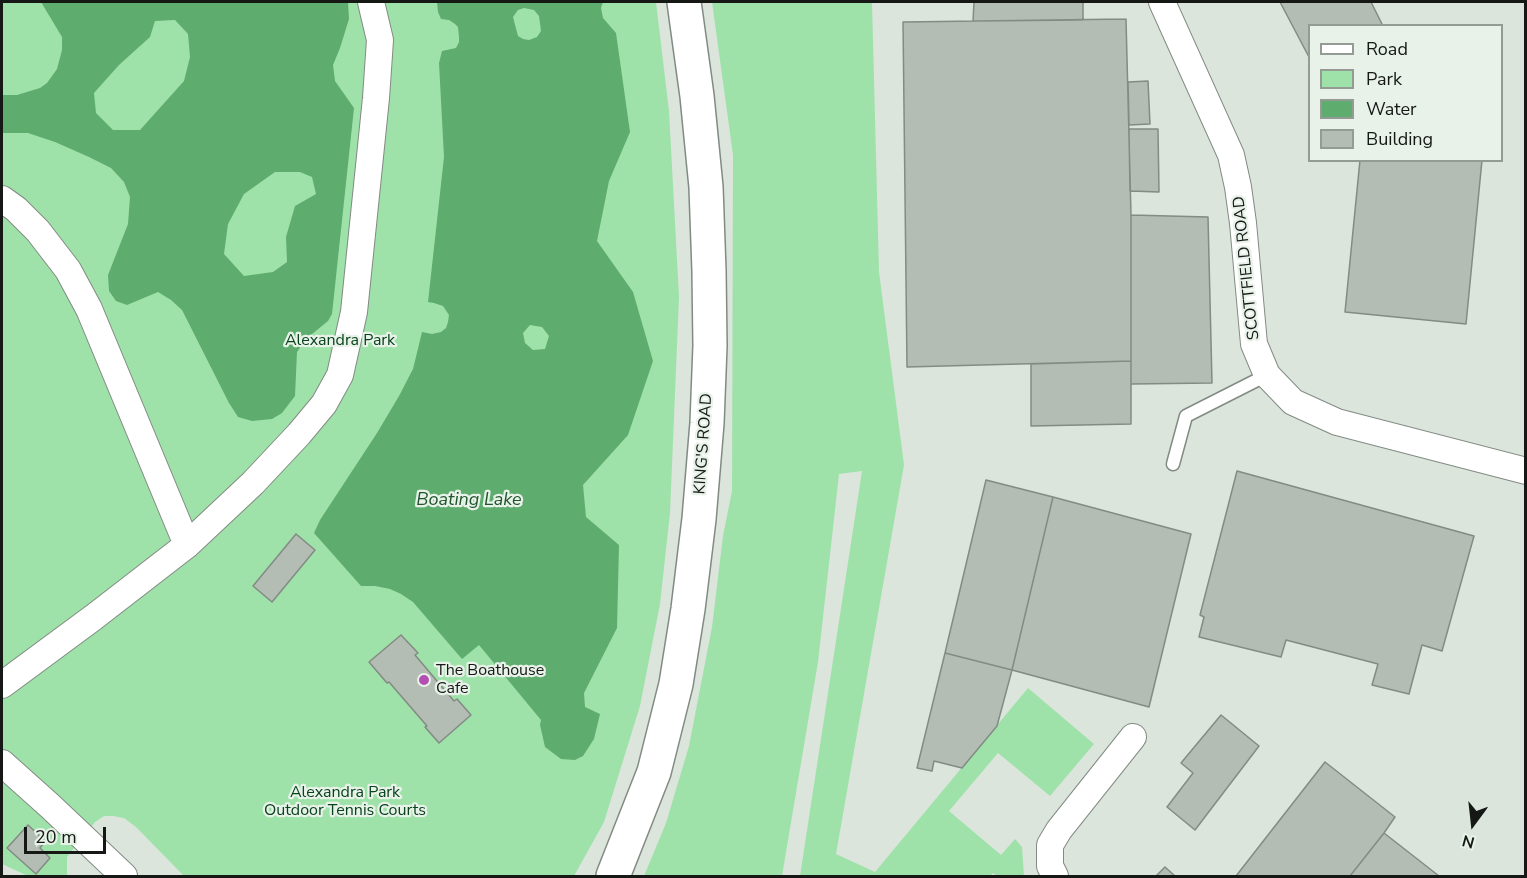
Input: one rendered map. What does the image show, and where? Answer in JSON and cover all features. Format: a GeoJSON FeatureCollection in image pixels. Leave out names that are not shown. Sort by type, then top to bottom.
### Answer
{"type":"FeatureCollection","features":[{"type":"Feature","properties":{"kind":"street"},"geometry":{"type":"LineString","coordinates":[[2,685],[187,544],[253,483],[299,434],[324,404],[340,375],[354,312],[376,98],[380,40],[371,2]]}},
{"type":"Feature","properties":{"kind":"street","name":"KING'S ROAD"},"geometry":{"type":"LineString","coordinates":[[613,876],[654,772],[676,684],[699,519],[707,423],[710,335],[706,187],[697,96],[684,2]]}},
{"type":"Feature","properties":{"kind":"street","name":"SCOTTFIELD ROAD"},"geometry":{"type":"LineString","coordinates":[[1162,2],[1231,155],[1243,223],[1254,344],[1267,375],[1293,402],[1337,422],[1526,471]]}},
{"type":"Feature","properties":{"kind":"street"},"geometry":{"type":"LineString","coordinates":[[2,199],[16,208],[38,231],[68,270],[89,309],[187,544]]}},
{"type":"Feature","properties":{"kind":"street"},"geometry":{"type":"LineString","coordinates":[[1054,876],[1050,866],[1050,845],[1059,830],[1133,737]]}},
{"type":"Feature","properties":{"kind":"street"},"geometry":{"type":"LineString","coordinates":[[2,763],[124,876]]}},
{"type":"Feature","properties":{"kind":"lane"},"geometry":{"type":"LineString","coordinates":[[1173,464],[1186,416],[1267,375]]}},
{"type":"Feature","properties":{"kind":"green space","name":"Alexandra Park"},"geometry":{"type":"Polygon","coordinates":[[[2,2],[656,2],[669,111],[679,297],[670,513],[660,604],[640,706],[604,822],[574,876],[184,876],[136,827],[124,818],[113,816],[104,816],[95,822],[67,857],[67,876],[28,876],[2,864],[2,2]]]}},
{"type":"Feature","properties":{"kind":"green space"},"geometry":{"type":"Polygon","coordinates":[[[712,2],[872,2],[879,272],[904,465],[836,854],[875,872],[1028,688],[1094,744],[1050,796],[998,753],[949,811],[1001,855],[1015,839],[1022,847],[1024,876],[997,876],[993,873],[990,876],[800,876],[862,471],[839,474],[818,662],[782,876],[644,876],[666,823],[689,746],[712,627],[723,536],[732,491],[733,155],[712,2]]]}},
{"type":"Feature","properties":{"kind":"water"},"geometry":{"type":"Polygon","coordinates":[[[41,2],[348,2],[349,19],[333,65],[335,81],[354,108],[332,314],[328,321],[306,339],[297,352],[295,396],[282,413],[272,419],[252,421],[238,417],[182,310],[171,300],[158,292],[127,305],[116,301],[109,291],[108,275],[128,224],[130,197],[124,182],[111,168],[55,142],[28,133],[2,133],[2,95],[17,95],[40,88],[47,83],[57,69],[62,50],[62,37],[41,2]],[[175,20],[155,21],[150,37],[119,65],[94,93],[96,113],[113,130],[140,130],[184,81],[190,57],[188,34],[175,20]],[[275,172],[244,194],[228,224],[224,254],[244,276],[273,272],[287,262],[286,237],[295,206],[316,194],[312,177],[300,172],[275,172]]]}},
{"type":"Feature","properties":{"kind":"water","name":"Boating Lake"},"geometry":{"type":"Polygon","coordinates":[[[437,2],[603,2],[601,8],[603,18],[616,33],[630,132],[609,181],[597,241],[633,292],[653,361],[628,435],[583,485],[586,517],[619,545],[617,628],[584,693],[585,707],[600,714],[594,739],[583,756],[575,760],[561,759],[545,747],[541,720],[479,645],[462,659],[413,602],[390,589],[361,586],[314,533],[399,396],[413,369],[422,332],[432,334],[441,332],[446,328],[448,322],[449,315],[443,306],[428,302],[444,157],[439,63],[442,51],[456,48],[459,37],[458,27],[449,20],[441,19],[437,2]],[[524,8],[518,10],[513,17],[518,36],[529,40],[537,37],[541,31],[539,16],[534,10],[524,8]],[[530,325],[523,333],[525,343],[533,350],[545,349],[549,336],[542,327],[530,325]]]}},
{"type":"Feature","properties":{"kind":"building"},"geometry":{"type":"Polygon","coordinates":[[[974,2],[1083,2],[1083,20],[973,21],[974,2]]]}},
{"type":"Feature","properties":{"kind":"building"},"geometry":{"type":"Polygon","coordinates":[[[1280,2],[1371,2],[1382,24],[1308,24],[1308,55],[1280,2]]]}},
{"type":"Feature","properties":{"kind":"building"},"geometry":{"type":"Polygon","coordinates":[[[1126,19],[1131,215],[1131,361],[907,367],[903,22],[1126,19]]]}},
{"type":"Feature","properties":{"kind":"building"},"geometry":{"type":"Polygon","coordinates":[[[1148,81],[1150,124],[1129,125],[1128,82],[1148,81]]]}},
{"type":"Feature","properties":{"kind":"building"},"geometry":{"type":"Polygon","coordinates":[[[1129,129],[1158,129],[1159,192],[1130,191],[1129,129]]]}},
{"type":"Feature","properties":{"kind":"building"},"geometry":{"type":"Polygon","coordinates":[[[1360,162],[1482,162],[1466,324],[1345,312],[1360,162]]]}},
{"type":"Feature","properties":{"kind":"building"},"geometry":{"type":"Polygon","coordinates":[[[1131,215],[1208,217],[1212,383],[1131,384],[1131,215]]]}},
{"type":"Feature","properties":{"kind":"building"},"geometry":{"type":"Polygon","coordinates":[[[1131,361],[1131,424],[1031,426],[1031,364],[1131,361]]]}},
{"type":"Feature","properties":{"kind":"building"},"geometry":{"type":"Polygon","coordinates":[[[1237,471],[1474,536],[1442,651],[1422,645],[1409,694],[1372,685],[1378,664],[1286,640],[1281,657],[1199,637],[1204,617],[1200,615],[1237,471]]]}},
{"type":"Feature","properties":{"kind":"building"},"geometry":{"type":"Polygon","coordinates":[[[986,480],[1053,497],[1012,670],[945,653],[986,480]]]}},
{"type":"Feature","properties":{"kind":"building"},"geometry":{"type":"Polygon","coordinates":[[[1053,497],[1191,534],[1149,707],[1012,670],[1053,497]]]}},
{"type":"Feature","properties":{"kind":"building"},"geometry":{"type":"Polygon","coordinates":[[[296,534],[315,550],[272,602],[253,586],[296,534]]]}},
{"type":"Feature","properties":{"kind":"building"},"geometry":{"type":"Polygon","coordinates":[[[401,635],[418,653],[415,655],[454,701],[457,699],[471,715],[439,743],[389,682],[387,683],[369,662],[401,635]]]}},
{"type":"Feature","properties":{"kind":"building"},"geometry":{"type":"Polygon","coordinates":[[[945,653],[1012,670],[997,726],[962,768],[934,761],[932,771],[917,768],[945,653]]]}},
{"type":"Feature","properties":{"kind":"building"},"geometry":{"type":"Polygon","coordinates":[[[1221,715],[1259,746],[1195,830],[1167,807],[1193,773],[1181,763],[1221,715]]]}},
{"type":"Feature","properties":{"kind":"building"},"geometry":{"type":"Polygon","coordinates":[[[1325,762],[1395,817],[1384,833],[1350,876],[1236,876],[1325,762]]]}},
{"type":"Feature","properties":{"kind":"building"},"geometry":{"type":"Polygon","coordinates":[[[28,825],[45,841],[40,848],[50,858],[36,874],[7,848],[28,825]]]}},
{"type":"Feature","properties":{"kind":"building"},"geometry":{"type":"Polygon","coordinates":[[[1384,833],[1439,876],[1350,876],[1384,833]]]}},
{"type":"Feature","properties":{"kind":"building"},"geometry":{"type":"Polygon","coordinates":[[[1165,867],[1175,876],[1156,876],[1165,867]]]}},
{"type":"Feature","properties":{"kind":"place","name":"The Boathouse Cafe"},"geometry":{"type":"Point","coordinates":[424,680]}},
{"type":"Feature","properties":{"kind":"park label","name":"Alexandra Park Outdoor Tennis Courts"},"geometry":{"type":"Point","coordinates":[345,802]}}]}
